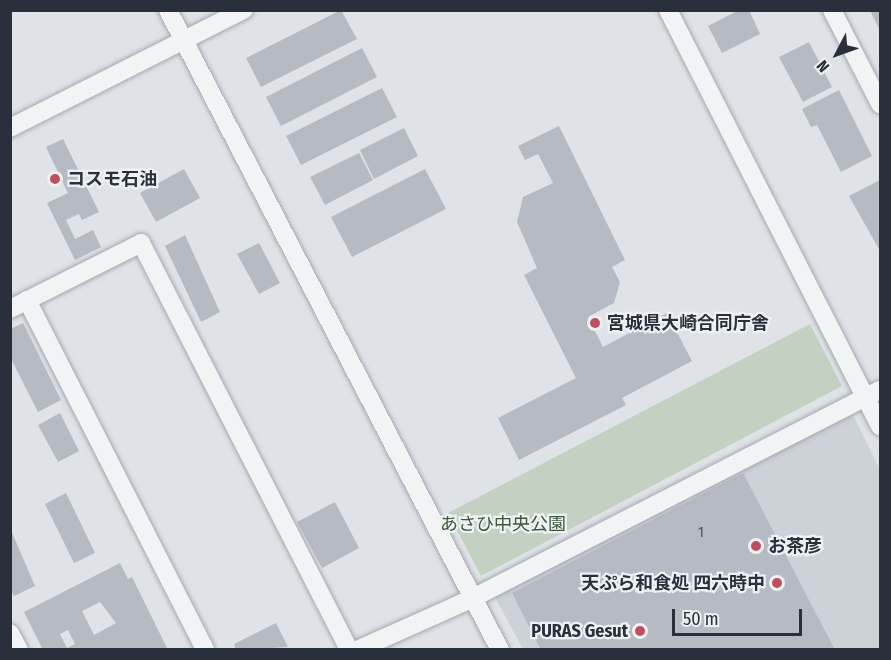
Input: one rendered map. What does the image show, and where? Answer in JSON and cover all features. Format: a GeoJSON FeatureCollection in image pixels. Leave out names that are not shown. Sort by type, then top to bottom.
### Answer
{"type":"FeatureCollection","features":[{"type":"Feature","properties":{"kind":"street"},"geometry":{"type":"LineString","coordinates":[[168,10],[500,650]]}},
{"type":"Feature","properties":{"kind":"street"},"geometry":{"type":"LineString","coordinates":[[10,128],[244,10]]}},
{"type":"Feature","properties":{"kind":"street"},"geometry":{"type":"LineString","coordinates":[[669,10],[873,394],[880,426]]}},
{"type":"Feature","properties":{"kind":"street"},"geometry":{"type":"LineString","coordinates":[[832,10],[880,104]]}},
{"type":"Feature","properties":{"kind":"street"},"geometry":{"type":"LineString","coordinates":[[205,650],[19,305],[141,243],[349,650]]}},
{"type":"Feature","properties":{"kind":"street"},"geometry":{"type":"LineString","coordinates":[[357,650],[474,598],[873,394]]}},
{"type":"Feature","properties":{"kind":"street"},"geometry":{"type":"LineString","coordinates":[[10,633],[19,650]]}},
{"type":"Feature","properties":{"kind":"shaded area"},"geometry":{"type":"Polygon","coordinates":[[[845,415],[854,417],[880,470],[880,649],[523,649],[495,597],[845,415]]]}},
{"type":"Feature","properties":{"kind":"green space","name":"あさひ中央公園"},"geometry":{"type":"Polygon","coordinates":[[[810,324],[842,386],[481,576],[448,513],[810,324]]]}},
{"type":"Feature","properties":{"kind":"building"},"geometry":{"type":"Polygon","coordinates":[[[341,10],[357,39],[261,87],[246,58],[341,10]]]}},
{"type":"Feature","properties":{"kind":"building"},"geometry":{"type":"Polygon","coordinates":[[[739,10],[749,10],[760,34],[722,53],[708,26],[739,10]]]}},
{"type":"Feature","properties":{"kind":"building"},"geometry":{"type":"Polygon","coordinates":[[[870,10],[880,10],[880,31],[870,10]]]}},
{"type":"Feature","properties":{"kind":"building"},"geometry":{"type":"Polygon","coordinates":[[[809,42],[832,87],[803,102],[779,57],[809,42]]]}},
{"type":"Feature","properties":{"kind":"building"},"geometry":{"type":"Polygon","coordinates":[[[362,48],[377,77],[281,126],[266,97],[362,48]]]}},
{"type":"Feature","properties":{"kind":"building"},"geometry":{"type":"Polygon","coordinates":[[[382,88],[397,117],[301,165],[286,136],[382,88]]]}},
{"type":"Feature","properties":{"kind":"building"},"geometry":{"type":"Polygon","coordinates":[[[839,90],[872,156],[841,172],[817,125],[811,127],[802,109],[839,90]]]}},
{"type":"Feature","properties":{"kind":"building"},"geometry":{"type":"Polygon","coordinates":[[[559,126],[625,260],[612,267],[620,282],[614,303],[588,317],[603,347],[667,313],[692,361],[622,398],[626,405],[519,460],[498,418],[576,378],[524,275],[537,268],[517,222],[523,197],[553,183],[538,154],[525,160],[518,146],[559,126]]]}},
{"type":"Feature","properties":{"kind":"building"},"geometry":{"type":"Polygon","coordinates":[[[404,128],[418,156],[374,179],[360,150],[404,128]]]}},
{"type":"Feature","properties":{"kind":"building"},"geometry":{"type":"Polygon","coordinates":[[[63,139],[99,212],[82,220],[79,214],[66,220],[75,239],[93,230],[101,247],[75,260],[47,203],[68,193],[46,147],[63,139]]]}},
{"type":"Feature","properties":{"kind":"building"},"geometry":{"type":"Polygon","coordinates":[[[359,153],[373,180],[325,205],[310,177],[359,153]]]}},
{"type":"Feature","properties":{"kind":"building"},"geometry":{"type":"Polygon","coordinates":[[[184,169],[200,198],[156,222],[140,193],[184,169]]]}},
{"type":"Feature","properties":{"kind":"building"},"geometry":{"type":"Polygon","coordinates":[[[425,169],[446,209],[352,257],[331,217],[425,169]]]}},
{"type":"Feature","properties":{"kind":"building"},"geometry":{"type":"Polygon","coordinates":[[[880,180],[880,251],[849,196],[880,180]]]}},
{"type":"Feature","properties":{"kind":"building"},"geometry":{"type":"Polygon","coordinates":[[[185,235],[220,312],[201,322],[165,246],[185,235]]]}},
{"type":"Feature","properties":{"kind":"building"},"geometry":{"type":"Polygon","coordinates":[[[259,243],[280,283],[259,294],[237,254],[259,243]]]}},
{"type":"Feature","properties":{"kind":"building"},"geometry":{"type":"Polygon","coordinates":[[[23,323],[61,400],[38,412],[10,357],[10,329],[23,323]]]}},
{"type":"Feature","properties":{"kind":"building"},"geometry":{"type":"Polygon","coordinates":[[[60,413],[79,451],[58,462],[38,425],[60,413]]]}},
{"type":"Feature","properties":{"kind":"building"},"geometry":{"type":"Polygon","coordinates":[[[743,473],[835,650],[541,650],[512,593],[743,473]]]}},
{"type":"Feature","properties":{"kind":"building"},"geometry":{"type":"Polygon","coordinates":[[[66,493],[95,553],[74,563],[45,504],[66,493]]]}},
{"type":"Feature","properties":{"kind":"building"},"geometry":{"type":"Polygon","coordinates":[[[335,502],[359,548],[322,568],[297,522],[335,502]]]}},
{"type":"Feature","properties":{"kind":"building"},"geometry":{"type":"Polygon","coordinates":[[[10,528],[35,586],[14,596],[10,589],[10,528]]]}},
{"type":"Feature","properties":{"kind":"building"},"geometry":{"type":"Polygon","coordinates":[[[120,563],[128,579],[132,577],[168,650],[43,650],[24,612],[120,563]],[[100,602],[82,611],[94,635],[116,623],[100,602]],[[68,630],[60,634],[67,648],[75,644],[68,630]]]}},
{"type":"Feature","properties":{"kind":"building"},"geometry":{"type":"Polygon","coordinates":[[[276,623],[288,647],[236,650],[234,644],[276,623]]]}},
{"type":"Feature","properties":{"kind":"place","name":"コスモ石油"},"geometry":{"type":"Point","coordinates":[55,179]}},
{"type":"Feature","properties":{"kind":"place","name":"宮城県大崎合同庁舎"},"geometry":{"type":"Point","coordinates":[595,323]}},
{"type":"Feature","properties":{"kind":"place","name":"お茶彦"},"geometry":{"type":"Point","coordinates":[756,546]}},
{"type":"Feature","properties":{"kind":"place","name":"天ぷら和食処 四六時中"},"geometry":{"type":"Point","coordinates":[777,583]}},
{"type":"Feature","properties":{"kind":"place","name":"PURAS Gesut"},"geometry":{"type":"Point","coordinates":[640,631]}}]}
